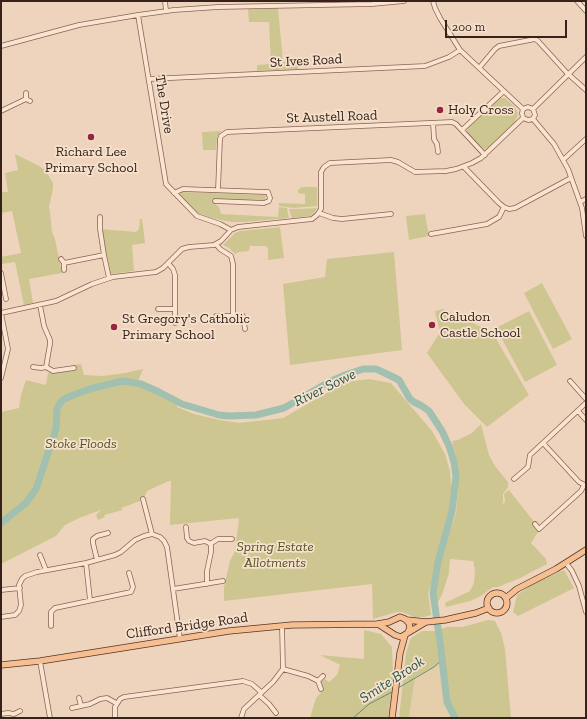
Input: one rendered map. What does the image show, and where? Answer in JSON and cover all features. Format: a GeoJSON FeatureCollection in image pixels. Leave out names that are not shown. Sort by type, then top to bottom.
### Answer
{"type":"FeatureCollection","features":[{"type":"Feature","properties":{"kind":"main road"},"geometry":{"type":"LineString","coordinates":[[506,598],[517,589],[566,563],[586,550]]}},
{"type":"Feature","properties":{"kind":"main road"},"geometry":{"type":"LineString","coordinates":[[499,594],[506,598],[507,605],[505,610],[502,612],[492,612],[489,608],[488,600],[491,596],[499,594]]}},
{"type":"Feature","properties":{"kind":"main road"},"geometry":{"type":"LineString","coordinates":[[400,653],[398,642],[390,626],[393,620],[400,617],[407,620],[433,622],[476,613],[489,608]]}},
{"type":"Feature","properties":{"kind":"main road","name":"Clifford Bridge Road"},"geometry":{"type":"LineString","coordinates":[[1,666],[230,631],[282,626],[378,624],[393,620]]}},
{"type":"Feature","properties":{"kind":"main road"},"geometry":{"type":"LineString","coordinates":[[392,718],[400,653],[410,626],[407,620]]}},
{"type":"Feature","properties":{"kind":"main road"},"geometry":{"type":"LineString","coordinates":[[378,624],[399,637],[407,634],[426,622]]}},
{"type":"Feature","properties":{"kind":"street"},"geometry":{"type":"LineString","coordinates":[[165,1],[166,11]]}},
{"type":"Feature","properties":{"kind":"street"},"geometry":{"type":"LineString","coordinates":[[1,46],[79,25],[166,11],[218,7],[372,4],[404,1]]}},
{"type":"Feature","properties":{"kind":"street"},"geometry":{"type":"LineString","coordinates":[[433,1],[440,18],[460,50],[523,109]]}},
{"type":"Feature","properties":{"kind":"street"},"geometry":{"type":"LineString","coordinates":[[577,1],[586,11]]}},
{"type":"Feature","properties":{"kind":"street","name":"The Drive"},"geometry":{"type":"LineString","coordinates":[[138,15],[167,186],[197,216],[220,224],[231,230]]}},
{"type":"Feature","properties":{"kind":"street"},"geometry":{"type":"LineString","coordinates":[[479,68],[495,49],[500,46],[535,39],[568,74],[586,90]]}},
{"type":"Feature","properties":{"kind":"street","name":"St Ives Road"},"geometry":{"type":"LineString","coordinates":[[149,79],[425,66],[449,57],[460,50]]}},
{"type":"Feature","properties":{"kind":"street"},"geometry":{"type":"LineString","coordinates":[[533,110],[586,57]]}},
{"type":"Feature","properties":{"kind":"street"},"geometry":{"type":"LineString","coordinates":[[462,130],[504,91]]}},
{"type":"Feature","properties":{"kind":"street"},"geometry":{"type":"LineString","coordinates":[[1,111],[28,100],[26,93]]}},
{"type":"Feature","properties":{"kind":"street"},"geometry":{"type":"LineString","coordinates":[[523,109],[528,107],[533,110],[535,115],[533,119]]}},
{"type":"Feature","properties":{"kind":"street"},"geometry":{"type":"LineString","coordinates":[[523,109],[523,118]]}},
{"type":"Feature","properties":{"kind":"street"},"geometry":{"type":"LineString","coordinates":[[523,118],[528,120],[533,119]]}},
{"type":"Feature","properties":{"kind":"street"},"geometry":{"type":"LineString","coordinates":[[1,378],[7,354],[6,337],[1,313],[56,301],[92,284],[109,278],[156,272],[162,269],[177,253],[184,248],[191,246],[210,246],[216,244],[231,230],[240,227],[314,218],[322,203],[320,174],[324,167],[330,163],[393,161],[417,172],[449,171],[476,162],[523,118]]}},
{"type":"Feature","properties":{"kind":"street"},"geometry":{"type":"LineString","coordinates":[[533,119],[551,140],[563,160],[580,202],[586,236]]}},
{"type":"Feature","properties":{"kind":"street","name":"St Austell Road"},"geometry":{"type":"LineString","coordinates":[[218,190],[220,139],[221,136],[227,132],[454,122],[485,154]]}},
{"type":"Feature","properties":{"kind":"street"},"geometry":{"type":"LineString","coordinates":[[433,124],[434,138],[438,144],[438,152]]}},
{"type":"Feature","properties":{"kind":"street"},"geometry":{"type":"LineString","coordinates":[[563,160],[586,139]]}},
{"type":"Feature","properties":{"kind":"street"},"geometry":{"type":"LineString","coordinates":[[464,167],[504,207],[509,209],[515,208],[571,178]]}},
{"type":"Feature","properties":{"kind":"street"},"geometry":{"type":"LineString","coordinates":[[174,194],[181,189],[268,192],[270,198],[269,201],[264,202],[215,201]]}},
{"type":"Feature","properties":{"kind":"street"},"geometry":{"type":"LineString","coordinates":[[580,202],[586,199]]}},
{"type":"Feature","properties":{"kind":"street"},"geometry":{"type":"LineString","coordinates":[[431,234],[487,224],[499,217],[504,207]]}},
{"type":"Feature","properties":{"kind":"street"},"geometry":{"type":"LineString","coordinates":[[318,213],[333,218],[342,219],[391,214]]}},
{"type":"Feature","properties":{"kind":"street"},"geometry":{"type":"LineString","coordinates":[[100,217],[100,229],[109,278]]}},
{"type":"Feature","properties":{"kind":"street"},"geometry":{"type":"LineString","coordinates":[[216,244],[229,255],[233,262],[233,316]]}},
{"type":"Feature","properties":{"kind":"street"},"geometry":{"type":"LineString","coordinates":[[64,263],[104,255]]}},
{"type":"Feature","properties":{"kind":"street"},"geometry":{"type":"LineString","coordinates":[[61,259],[64,263],[64,270]]}},
{"type":"Feature","properties":{"kind":"street"},"geometry":{"type":"LineString","coordinates":[[168,263],[174,269],[175,275],[175,323]]}},
{"type":"Feature","properties":{"kind":"street"},"geometry":{"type":"LineString","coordinates":[[1,273],[2,286],[6,299]]}},
{"type":"Feature","properties":{"kind":"street"},"geometry":{"type":"LineString","coordinates":[[38,305],[50,340],[46,367]]}},
{"type":"Feature","properties":{"kind":"street"},"geometry":{"type":"LineString","coordinates":[[158,309],[175,309]]}},
{"type":"Feature","properties":{"kind":"street"},"geometry":{"type":"LineString","coordinates":[[216,316],[243,316],[245,329]]}},
{"type":"Feature","properties":{"kind":"street"},"geometry":{"type":"LineString","coordinates":[[1,338],[6,337]]}},
{"type":"Feature","properties":{"kind":"street"},"geometry":{"type":"LineString","coordinates":[[33,367],[46,367],[53,371],[74,368]]}},
{"type":"Feature","properties":{"kind":"street"},"geometry":{"type":"LineString","coordinates":[[570,381],[586,399]]}},
{"type":"Feature","properties":{"kind":"street"},"geometry":{"type":"LineString","coordinates":[[514,479],[528,467],[529,456],[586,403]]}},
{"type":"Feature","properties":{"kind":"street"},"geometry":{"type":"LineString","coordinates":[[578,410],[586,420]]}},
{"type":"Feature","properties":{"kind":"street"},"geometry":{"type":"LineString","coordinates":[[535,524],[539,529],[581,491],[585,485],[579,482],[543,443]]}},
{"type":"Feature","properties":{"kind":"street"},"geometry":{"type":"LineString","coordinates":[[144,499],[152,534]]}},
{"type":"Feature","properties":{"kind":"street"},"geometry":{"type":"LineString","coordinates":[[186,528],[189,541],[205,541],[210,544],[212,549],[207,571],[207,584]]}},
{"type":"Feature","properties":{"kind":"street"},"geometry":{"type":"LineString","coordinates":[[97,560],[92,543],[93,539],[97,536],[108,533]]}},
{"type":"Feature","properties":{"kind":"street"},"geometry":{"type":"LineString","coordinates":[[1,617],[15,615],[19,611],[21,605],[20,582],[23,578],[46,570],[86,563],[118,554],[135,540],[152,534],[160,537],[166,545],[171,569],[180,639]]}},
{"type":"Feature","properties":{"kind":"street"},"geometry":{"type":"LineString","coordinates":[[210,544],[218,539],[232,538]]}},
{"type":"Feature","properties":{"kind":"street"},"geometry":{"type":"LineString","coordinates":[[40,555],[46,570]]}},
{"type":"Feature","properties":{"kind":"street"},"geometry":{"type":"LineString","coordinates":[[86,563],[90,600]]}},
{"type":"Feature","properties":{"kind":"street"},"geometry":{"type":"LineString","coordinates":[[566,563],[572,571],[579,586],[586,612]]}},
{"type":"Feature","properties":{"kind":"street"},"geometry":{"type":"LineString","coordinates":[[51,626],[50,614],[53,609],[57,607],[131,592],[133,587],[129,573]]}},
{"type":"Feature","properties":{"kind":"street"},"geometry":{"type":"LineString","coordinates":[[173,589],[223,581]]}},
{"type":"Feature","properties":{"kind":"street"},"geometry":{"type":"LineString","coordinates":[[1,590],[20,588]]}},
{"type":"Feature","properties":{"kind":"street"},"geometry":{"type":"LineString","coordinates":[[240,718],[244,710],[283,669],[282,626]]}},
{"type":"Feature","properties":{"kind":"street"},"geometry":{"type":"LineString","coordinates":[[40,661],[50,718]]}},
{"type":"Feature","properties":{"kind":"street"},"geometry":{"type":"LineString","coordinates":[[283,669],[308,676],[318,681],[321,689]]}},
{"type":"Feature","properties":{"kind":"street"},"geometry":{"type":"LineString","coordinates":[[318,681],[323,676]]}},
{"type":"Feature","properties":{"kind":"street"},"geometry":{"type":"LineString","coordinates":[[115,718],[114,710],[116,703],[124,697],[243,681],[252,684],[276,713]]}},
{"type":"Feature","properties":{"kind":"street"},"geometry":{"type":"LineString","coordinates":[[79,698],[81,706]]}},
{"type":"Feature","properties":{"kind":"street"},"geometry":{"type":"LineString","coordinates":[[72,708],[107,698],[116,703]]}},
{"type":"Feature","properties":{"kind":"street"},"geometry":{"type":"LineString","coordinates":[[1,714],[8,713],[15,716],[20,711]]}},
{"type":"Feature","properties":{"kind":"shaded area"},"geometry":{"type":"Polygon","coordinates":[[[442,660],[447,702],[453,718],[409,718],[415,677],[434,667],[442,660]]]}},
{"type":"Feature","properties":{"kind":"green space"},"geometry":{"type":"Polygon","coordinates":[[[278,8],[283,62],[298,61],[298,69],[257,71],[257,65],[271,64],[269,22],[249,22],[248,9],[278,8]]]}},
{"type":"Feature","properties":{"kind":"green space"},"geometry":{"type":"Polygon","coordinates":[[[499,98],[505,98],[515,107],[518,113],[516,120],[515,123],[499,139],[487,149],[484,149],[468,134],[467,130],[499,98]]]}},
{"type":"Feature","properties":{"kind":"green space"},"geometry":{"type":"Polygon","coordinates":[[[221,131],[217,137],[216,150],[203,150],[202,132],[221,131]]]}},
{"type":"Feature","properties":{"kind":"green space"},"geometry":{"type":"Polygon","coordinates":[[[15,154],[45,170],[53,183],[49,207],[52,232],[55,239],[62,273],[29,279],[33,303],[24,305],[15,262],[1,264],[1,257],[21,253],[12,211],[1,213],[1,192],[8,192],[5,173],[18,170],[15,154]]]}},
{"type":"Feature","properties":{"kind":"green space"},"geometry":{"type":"Polygon","coordinates":[[[302,187],[317,187],[317,206],[294,208],[279,206],[279,203],[305,204],[305,194],[298,193],[298,190],[302,187]]]}},
{"type":"Feature","properties":{"kind":"green space"},"geometry":{"type":"Polygon","coordinates":[[[181,192],[265,195],[265,200],[212,200],[219,207],[221,214],[278,217],[279,207],[287,208],[289,218],[244,222],[221,220],[198,213],[180,195],[181,192]]]}},
{"type":"Feature","properties":{"kind":"green space"},"geometry":{"type":"Polygon","coordinates":[[[317,208],[310,216],[292,218],[289,209],[299,209],[317,208]]]}},
{"type":"Feature","properties":{"kind":"green space"},"geometry":{"type":"Polygon","coordinates":[[[425,214],[429,236],[409,240],[406,216],[425,214]]]}},
{"type":"Feature","properties":{"kind":"green space"},"geometry":{"type":"Polygon","coordinates":[[[140,219],[142,219],[145,243],[132,245],[134,271],[111,274],[109,272],[101,229],[136,232],[139,229],[140,219]]]}},
{"type":"Feature","properties":{"kind":"green space"},"geometry":{"type":"Polygon","coordinates":[[[280,227],[284,258],[268,260],[268,249],[266,246],[250,246],[249,251],[235,254],[223,245],[235,233],[240,231],[280,227]]]}},
{"type":"Feature","properties":{"kind":"green space"},"geometry":{"type":"Polygon","coordinates":[[[394,252],[402,350],[290,365],[283,284],[325,277],[327,259],[394,252]]]}},
{"type":"Feature","properties":{"kind":"green space"},"geometry":{"type":"Polygon","coordinates":[[[542,283],[572,339],[553,349],[524,293],[542,283]]]}},
{"type":"Feature","properties":{"kind":"green space"},"geometry":{"type":"Polygon","coordinates":[[[443,309],[492,332],[529,395],[487,427],[464,404],[427,353],[440,332],[435,311],[443,309]]]}},
{"type":"Feature","properties":{"kind":"green space"},"geometry":{"type":"Polygon","coordinates":[[[529,311],[557,365],[525,382],[496,328],[529,311]]]}},
{"type":"Feature","properties":{"kind":"green space"},"geometry":{"type":"Polygon","coordinates":[[[81,364],[84,375],[103,376],[143,369],[136,386],[153,391],[177,403],[177,407],[194,414],[239,423],[283,418],[346,382],[369,379],[391,383],[432,431],[445,454],[450,471],[452,496],[445,531],[428,593],[431,615],[414,617],[402,612],[397,612],[373,619],[372,584],[224,601],[224,587],[230,561],[235,551],[239,518],[170,525],[171,481],[147,491],[143,500],[121,508],[123,510],[104,515],[105,517],[98,520],[96,515],[101,510],[79,518],[65,525],[56,536],[1,564],[1,412],[19,408],[21,395],[26,380],[46,385],[48,373],[73,370],[73,365],[81,364]]]}},
{"type":"Feature","properties":{"kind":"green space"},"geometry":{"type":"Polygon","coordinates":[[[481,424],[489,455],[495,466],[508,482],[508,487],[503,494],[502,504],[505,502],[504,494],[509,490],[535,523],[533,526],[538,532],[531,543],[546,559],[547,564],[520,578],[498,587],[493,587],[481,596],[470,601],[446,607],[445,603],[470,591],[474,583],[475,570],[473,561],[450,559],[449,573],[442,595],[438,602],[436,600],[435,589],[441,558],[456,513],[458,466],[452,441],[458,440],[472,433],[481,424]]]}},
{"type":"Feature","properties":{"kind":"green space"},"geometry":{"type":"Polygon","coordinates":[[[564,570],[574,588],[518,616],[513,612],[517,595],[533,584],[564,570]]]}},
{"type":"Feature","properties":{"kind":"green space"},"geometry":{"type":"Polygon","coordinates":[[[488,620],[495,621],[501,633],[505,649],[511,718],[453,718],[447,702],[442,661],[415,677],[409,718],[399,718],[406,653],[411,638],[422,631],[435,631],[447,627],[462,627],[488,620]]]}},
{"type":"Feature","properties":{"kind":"green space"},"geometry":{"type":"Polygon","coordinates":[[[364,630],[381,634],[392,647],[393,677],[388,718],[310,718],[316,698],[323,690],[321,682],[325,679],[329,682],[337,675],[340,665],[320,655],[364,659],[364,630]]]}},
{"type":"Feature","properties":{"kind":"waterway","name":"River Sowe"},"geometry":{"type":"LineString","coordinates":[[1,523],[26,503],[36,489],[56,429],[57,409],[64,399],[76,394],[93,388],[123,381],[141,384],[182,404],[219,415],[256,415],[284,408],[329,382],[345,375],[363,369],[376,369],[399,380],[410,399],[429,411],[442,431],[454,462],[456,476],[452,511],[438,562],[433,593],[447,702],[455,718]]}},
{"type":"Feature","properties":{"kind":"waterway","name":"Smite Brook"},"geometry":{"type":"LineString","coordinates":[[398,688],[434,667],[442,660]]}},
{"type":"Feature","properties":{"kind":"waterway","name":"Smite Brook"},"geometry":{"type":"LineString","coordinates":[[353,718],[369,704],[392,692]]}},
{"type":"Feature","properties":{"kind":"place","name":"Holy Cross"},"geometry":{"type":"Point","coordinates":[440,110]}},
{"type":"Feature","properties":{"kind":"place","name":"Richard Lee Primary School"},"geometry":{"type":"Point","coordinates":[91,137]}},
{"type":"Feature","properties":{"kind":"place","name":"Caludon Castle School"},"geometry":{"type":"Point","coordinates":[432,325]}},
{"type":"Feature","properties":{"kind":"place","name":"St Gregory's Catholic Primary School"},"geometry":{"type":"Point","coordinates":[114,327]}},
{"type":"Feature","properties":{"kind":"park label","name":"Stoke Floods"},"geometry":{"type":"Point","coordinates":[81,444]}},
{"type":"Feature","properties":{"kind":"park label","name":"Spring Estate Allotments"},"geometry":{"type":"Point","coordinates":[275,556]}}]}
